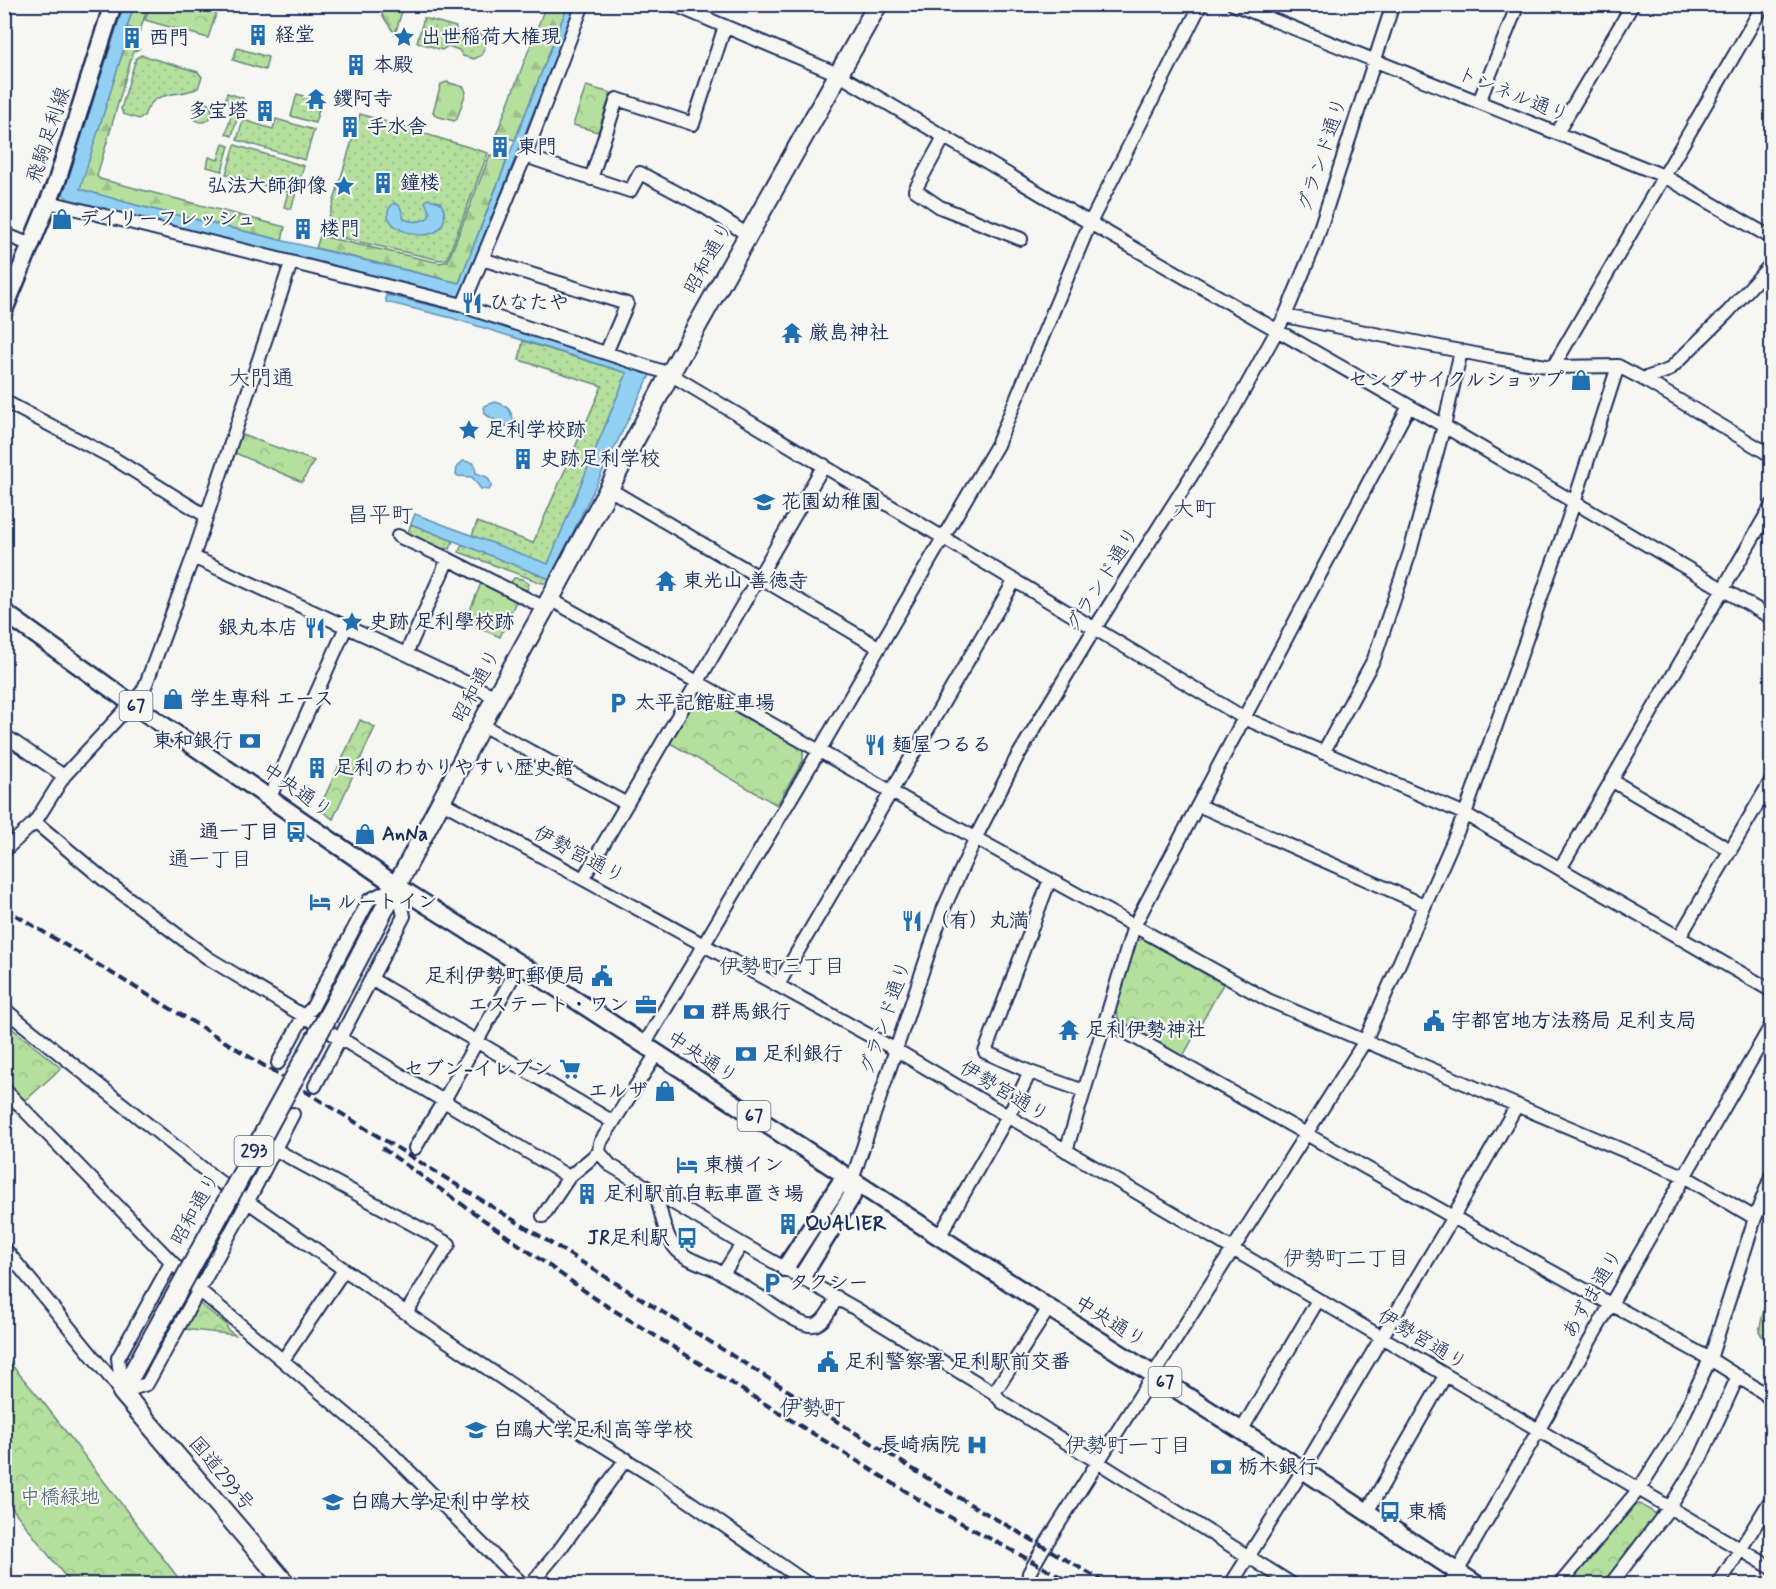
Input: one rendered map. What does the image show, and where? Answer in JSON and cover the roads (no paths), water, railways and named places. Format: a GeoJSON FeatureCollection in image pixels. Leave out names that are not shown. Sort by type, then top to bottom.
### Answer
{"type":"FeatureCollection","features":[{"type":"Feature","properties":{"kind":"highway","name":"昭和通り"},"geometry":{"type":"LineString","coordinates":[[122,1392],[329,1014],[670,374],[878,4]]}},
{"type":"Feature","properties":{"kind":"highway","name":"国道293号"},"geometry":{"type":"LineString","coordinates":[[122,1392],[285,1584]]}},
{"type":"Feature","properties":{"kind":"main road","name":"飛駒足利線"},"geometry":{"type":"LineString","coordinates":[[4,310],[49,202],[112,4]]}},
{"type":"Feature","properties":{"kind":"main road","name":"中央通り"},"geometry":{"type":"LineString","coordinates":[[4,612],[131,703],[397,886],[1303,1470],[1367,1512],[1453,1578],[1476,1584]]}},
{"type":"Feature","properties":{"kind":"main road"},"geometry":{"type":"LineString","coordinates":[[785,1268],[839,1185],[852,1180],[852,1196],[801,1278]]}},
{"type":"Feature","properties":{"kind":"street"},"geometry":{"type":"LineString","coordinates":[[464,305],[525,156],[583,4]]}},
{"type":"Feature","properties":{"kind":"street"},"geometry":{"type":"LineString","coordinates":[[672,4],[838,74],[1090,223],[1772,618]]}},
{"type":"Feature","properties":{"kind":"street"},"geometry":{"type":"LineString","coordinates":[[543,1216],[568,1178],[599,1152],[600,1143],[704,945],[997,445],[1090,223],[1201,4]]}},
{"type":"Feature","properties":{"kind":"street","name":"トンネル通り"},"geometry":{"type":"LineString","coordinates":[[1233,4],[1664,176],[1770,235]]}},
{"type":"Feature","properties":{"kind":"street","name":"グランド通り"},"geometry":{"type":"LineString","coordinates":[[852,1180],[943,910],[976,837],[1016,759],[1095,628],[1233,410],[1286,316],[1315,244],[1393,4]]}},
{"type":"Feature","properties":{"kind":"street"},"geometry":{"type":"LineString","coordinates":[[1479,102],[1518,4]]}},
{"type":"Feature","properties":{"kind":"street"},"geometry":{"type":"LineString","coordinates":[[1557,133],[1633,4]]}},
{"type":"Feature","properties":{"kind":"street"},"geometry":{"type":"LineString","coordinates":[[1553,367],[1764,7]]}},
{"type":"Feature","properties":{"kind":"street"},"geometry":{"type":"LineString","coordinates":[[591,179],[616,99],[693,124],[725,26]]}},
{"type":"Feature","properties":{"kind":"street"},"geometry":{"type":"LineString","coordinates":[[944,137],[915,190],[940,207],[1021,238]]}},
{"type":"Feature","properties":{"kind":"street"},"geometry":{"type":"LineString","coordinates":[[525,156],[630,191],[640,173],[706,208],[748,235]]}},
{"type":"Feature","properties":{"kind":"street"},"geometry":{"type":"LineString","coordinates":[[49,202],[464,305],[670,374],[1244,718],[1465,814],[1772,991]]}},
{"type":"Feature","properties":{"kind":"street"},"geometry":{"type":"LineString","coordinates":[[4,234],[31,245]]}},
{"type":"Feature","properties":{"kind":"street"},"geometry":{"type":"LineString","coordinates":[[482,259],[627,304],[606,353]]}},
{"type":"Feature","properties":{"kind":"street"},"geometry":{"type":"LineString","coordinates":[[4,851],[35,822],[63,776],[142,692],[146,684],[193,557],[291,263]]}},
{"type":"Feature","properties":{"kind":"street"},"geometry":{"type":"LineString","coordinates":[[1643,379],[1669,370],[1728,312],[1772,263]]}},
{"type":"Feature","properties":{"kind":"street"},"geometry":{"type":"LineString","coordinates":[[1286,316],[1490,357],[1553,367],[1618,366],[1772,456]]}},
{"type":"Feature","properties":{"kind":"street"},"geometry":{"type":"LineString","coordinates":[[1323,753],[1374,659],[1410,552],[1444,426],[1461,351]]}},
{"type":"Feature","properties":{"kind":"street"},"geometry":{"type":"LineString","coordinates":[[1028,1579],[1097,1463],[1365,1041],[1465,814],[1574,503],[1618,366]]}},
{"type":"Feature","properties":{"kind":"street"},"geometry":{"type":"LineString","coordinates":[[4,401],[113,458],[206,516]]}},
{"type":"Feature","properties":{"kind":"street"},"geometry":{"type":"LineString","coordinates":[[1066,1152],[1134,926],[1409,406]]}},
{"type":"Feature","properties":{"kind":"street"},"geometry":{"type":"LineString","coordinates":[[584,879],[824,465]]}},
{"type":"Feature","properties":{"kind":"street"},"geometry":{"type":"LineString","coordinates":[[609,489],[878,647]]}},
{"type":"Feature","properties":{"kind":"street"},"geometry":{"type":"LineString","coordinates":[[1560,869],[1772,506]]}},
{"type":"Feature","properties":{"kind":"street"},"geometry":{"type":"LineString","coordinates":[[398,536],[548,604],[698,682],[1268,1000],[1684,1176],[1755,1218]]}},
{"type":"Feature","properties":{"kind":"street"},"geometry":{"type":"LineString","coordinates":[[193,557],[406,654],[496,698]]}},
{"type":"Feature","properties":{"kind":"street"},"geometry":{"type":"LineString","coordinates":[[406,654],[448,559]]}},
{"type":"Feature","properties":{"kind":"street"},"geometry":{"type":"LineString","coordinates":[[778,985],[1015,580]]}},
{"type":"Feature","properties":{"kind":"street"},"geometry":{"type":"LineString","coordinates":[[270,797],[346,627]]}},
{"type":"Feature","properties":{"kind":"street"},"geometry":{"type":"LineString","coordinates":[[482,725],[627,804]]}},
{"type":"Feature","properties":{"kind":"street"},"geometry":{"type":"LineString","coordinates":[[4,735],[63,776]]}},
{"type":"Feature","properties":{"kind":"street"},"geometry":{"type":"LineString","coordinates":[[1679,938],[1772,779]]}},
{"type":"Feature","properties":{"kind":"street"},"geometry":{"type":"LineString","coordinates":[[1611,780],[1730,850]]}},
{"type":"Feature","properties":{"kind":"street","name":"伊勢宮通り"},"geometry":{"type":"LineString","coordinates":[[442,802],[896,1050],[1772,1568]]}},
{"type":"Feature","properties":{"kind":"street"},"geometry":{"type":"LineString","coordinates":[[1198,805],[1424,905]]}},
{"type":"Feature","properties":{"kind":"street"},"geometry":{"type":"LineString","coordinates":[[35,822],[103,879],[208,958],[568,1178]]}},
{"type":"Feature","properties":{"kind":"street"},"geometry":{"type":"LineString","coordinates":[[1050,879],[985,1052],[1030,1072],[1084,1091]]}},
{"type":"Feature","properties":{"kind":"street"},"geometry":{"type":"LineString","coordinates":[[278,1063],[303,1017],[312,1008],[369,900],[397,886],[404,916],[315,1086]]}},
{"type":"Feature","properties":{"kind":"street"},"geometry":{"type":"LineString","coordinates":[[415,1148],[520,964]]}},
{"type":"Feature","properties":{"kind":"street"},"geometry":{"type":"LineString","coordinates":[[371,979],[613,1122]]}},
{"type":"Feature","properties":{"kind":"street"},"geometry":{"type":"LineString","coordinates":[[4,1009],[217,1180],[406,1313],[581,1432],[626,1459],[808,1584]]}},
{"type":"Feature","properties":{"kind":"street"},"geometry":{"type":"LineString","coordinates":[[1106,1021],[1306,1135],[1710,1359],[1764,1393],[1772,1401]]}},
{"type":"Feature","properties":{"kind":"street","name":"あずま通り"},"geometry":{"type":"LineString","coordinates":[[1453,1578],[1772,1024]]}},
{"type":"Feature","properties":{"kind":"street"},"geometry":{"type":"LineString","coordinates":[[939,1237],[1030,1072]]}},
{"type":"Feature","properties":{"kind":"street"},"geometry":{"type":"LineString","coordinates":[[4,1089],[198,1289],[384,1446],[522,1584]]}},
{"type":"Feature","properties":{"kind":"street"},"geometry":{"type":"LineString","coordinates":[[1231,1584],[1303,1470],[1517,1105]]}},
{"type":"Feature","properties":{"kind":"street"},"geometry":{"type":"LineString","coordinates":[[122,1392],[147,1384],[276,1150],[293,1114]]}},
{"type":"Feature","properties":{"kind":"street"},"geometry":{"type":"LineString","coordinates":[[276,1150],[449,1244],[406,1313]]}},
{"type":"Feature","properties":{"kind":"street"},"geometry":{"type":"LineString","coordinates":[[599,1152],[610,1165],[742,1244],[837,1297],[994,1393],[1002,1402],[1097,1463],[1292,1584]]}},
{"type":"Feature","properties":{"kind":"street"},"geometry":{"type":"LineString","coordinates":[[1560,1584],[1639,1489],[1676,1431],[1710,1359],[1755,1218],[1772,1174]]}},
{"type":"Feature","properties":{"kind":"street"},"geometry":{"type":"LineString","coordinates":[[656,1193],[662,1218],[677,1250],[723,1274],[792,1317],[809,1326],[816,1325],[822,1320],[837,1297]]}},
{"type":"Feature","properties":{"kind":"street"},"geometry":{"type":"LineString","coordinates":[[723,1274],[742,1244]]}},
{"type":"Feature","properties":{"kind":"street"},"geometry":{"type":"LineString","coordinates":[[4,1248],[122,1392]]}},
{"type":"Feature","properties":{"kind":"street"},"geometry":{"type":"LineString","coordinates":[[122,1392],[118,1358],[171,1263]]}},
{"type":"Feature","properties":{"kind":"street"},"geometry":{"type":"LineString","coordinates":[[283,1360],[344,1270]]}},
{"type":"Feature","properties":{"kind":"street"},"geometry":{"type":"LineString","coordinates":[[1241,1431],[1318,1300]]}},
{"type":"Feature","properties":{"kind":"street"},"geometry":{"type":"LineString","coordinates":[[994,1393],[1049,1308]]}},
{"type":"Feature","properties":{"kind":"street"},"geometry":{"type":"LineString","coordinates":[[1367,1512],[1445,1376]]}},
{"type":"Feature","properties":{"kind":"street"},"geometry":{"type":"LineString","coordinates":[[1611,1584],[1670,1507],[1701,1457],[1738,1376]]}},
{"type":"Feature","properties":{"kind":"street"},"geometry":{"type":"LineString","coordinates":[[531,1584],[560,1550],[626,1459]]}},
{"type":"Feature","properties":{"kind":"street"},"geometry":{"type":"LineString","coordinates":[[1719,1584],[1772,1498]]}},
{"type":"Feature","properties":{"kind":"water"},"geometry":{"type":"Polygon","coordinates":[[[124,5],[134,5],[127,27],[125,45],[80,189],[139,206],[459,283],[568,5],[576,5],[462,292],[458,297],[69,200],[63,194],[124,5]]]}},
{"type":"Feature","properties":{"kind":"water"},"geometry":{"type":"Polygon","coordinates":[[[428,199],[440,202],[445,213],[439,229],[430,234],[418,235],[407,232],[396,227],[390,220],[388,212],[394,203],[400,206],[404,219],[416,222],[428,218],[430,213],[425,202],[428,199]]]}},
{"type":"Feature","properties":{"kind":"water"},"geometry":{"type":"Polygon","coordinates":[[[386,295],[459,312],[651,373],[550,579],[411,524],[415,514],[548,564],[627,373],[452,318],[386,302],[386,295]]]}},
{"type":"Feature","properties":{"kind":"water"},"geometry":{"type":"Polygon","coordinates":[[[495,402],[509,409],[513,427],[504,426],[485,414],[484,406],[495,402]]]}},
{"type":"Feature","properties":{"kind":"water"},"geometry":{"type":"Polygon","coordinates":[[[463,461],[474,463],[476,473],[487,477],[492,485],[489,490],[481,489],[472,477],[456,474],[457,467],[463,461]]]}},
{"type":"Feature","properties":{"kind":"railway"},"geometry":{"type":"LineString","coordinates":[[4,908],[211,1033],[951,1493],[1108,1584]]}},
{"type":"Feature","properties":{"kind":"railway"},"geometry":{"type":"LineString","coordinates":[[382,1148],[599,1301],[928,1505],[1074,1584]]}},
{"type":"Feature","properties":{"kind":"place","name":"経堂"},"geometry":{"type":"Point","coordinates":[258,35]}},
{"type":"Feature","properties":{"kind":"place","name":"出世稲荷大権現"},"geometry":{"type":"Point","coordinates":[404,37]}},
{"type":"Feature","properties":{"kind":"place","name":"西門"},"geometry":{"type":"Point","coordinates":[132,38]}},
{"type":"Feature","properties":{"kind":"place","name":"本殿"},"geometry":{"type":"Point","coordinates":[356,65]}},
{"type":"Feature","properties":{"kind":"place","name":"鑁阿寺"},"geometry":{"type":"Point","coordinates":[316,99]}},
{"type":"Feature","properties":{"kind":"place","name":"多宝塔"},"geometry":{"type":"Point","coordinates":[265,111]}},
{"type":"Feature","properties":{"kind":"place","name":"手水舎"},"geometry":{"type":"Point","coordinates":[350,127]}},
{"type":"Feature","properties":{"kind":"place","name":"東門"},"geometry":{"type":"Point","coordinates":[500,147]}},
{"type":"Feature","properties":{"kind":"place","name":"鐘楼"},"geometry":{"type":"Point","coordinates":[383,183]}},
{"type":"Feature","properties":{"kind":"place","name":"弘法大師御像"},"geometry":{"type":"Point","coordinates":[344,186]}},
{"type":"Feature","properties":{"kind":"place","name":"デイリーフレッシュ"},"geometry":{"type":"Point","coordinates":[62,219]}},
{"type":"Feature","properties":{"kind":"place","name":"楼門"},"geometry":{"type":"Point","coordinates":[303,229]}},
{"type":"Feature","properties":{"kind":"place","name":"ひなたや"},"geometry":{"type":"Point","coordinates":[472,303]}},
{"type":"Feature","properties":{"kind":"place","name":"厳島神社"},"geometry":{"type":"Point","coordinates":[792,333]}},
{"type":"Feature","properties":{"kind":"place","name":"センダサイクルショップ"},"geometry":{"type":"Point","coordinates":[1581,380]}},
{"type":"Feature","properties":{"kind":"place","name":"足利学校跡"},"geometry":{"type":"Point","coordinates":[469,430]}},
{"type":"Feature","properties":{"kind":"place","name":"史跡足利学校"},"geometry":{"type":"Point","coordinates":[523,459]}},
{"type":"Feature","properties":{"kind":"place","name":"花園幼稚園"},"geometry":{"type":"Point","coordinates":[764,502]}},
{"type":"Feature","properties":{"kind":"place","name":"東光山 善徳寺"},"geometry":{"type":"Point","coordinates":[666,581]}},
{"type":"Feature","properties":{"kind":"place","name":"史跡 足利學校跡"},"geometry":{"type":"Point","coordinates":[352,622]}},
{"type":"Feature","properties":{"kind":"place","name":"銀丸本店"},"geometry":{"type":"Point","coordinates":[315,628]}},
{"type":"Feature","properties":{"kind":"place","name":"学生専科 エース"},"geometry":{"type":"Point","coordinates":[173,699]}},
{"type":"Feature","properties":{"kind":"place","name":"太平記館駐車場"},"geometry":{"type":"Point","coordinates":[618,703]}},
{"type":"Feature","properties":{"kind":"place","name":"東和銀行"},"geometry":{"type":"Point","coordinates":[250,741]}},
{"type":"Feature","properties":{"kind":"place","name":"麺屋つるる"},"geometry":{"type":"Point","coordinates":[875,745]}},
{"type":"Feature","properties":{"kind":"place","name":"足利のわかりやすい歴史館"},"geometry":{"type":"Point","coordinates":[317,768]}},
{"type":"Feature","properties":{"kind":"place","name":"通一丁目"},"geometry":{"type":"Point","coordinates":[296,832]}},
{"type":"Feature","properties":{"kind":"place","name":"AnNa"},"geometry":{"type":"Point","coordinates":[365,834]}},
{"type":"Feature","properties":{"kind":"place","name":"ルートイン"},"geometry":{"type":"Point","coordinates":[320,902]}},
{"type":"Feature","properties":{"kind":"place","name":"（有）丸満"},"geometry":{"type":"Point","coordinates":[912,921]}},
{"type":"Feature","properties":{"kind":"place","name":"足利伊勢町郵便局"},"geometry":{"type":"Point","coordinates":[602,976]}},
{"type":"Feature","properties":{"kind":"place","name":"エステート・ワン"},"geometry":{"type":"Point","coordinates":[646,1005]}},
{"type":"Feature","properties":{"kind":"place","name":"群馬銀行"},"geometry":{"type":"Point","coordinates":[694,1012]}},
{"type":"Feature","properties":{"kind":"place","name":"宇都宮地方法務局 足利支局"},"geometry":{"type":"Point","coordinates":[1434,1021]}},
{"type":"Feature","properties":{"kind":"place","name":"足利伊勢神社"},"geometry":{"type":"Point","coordinates":[1069,1030]}},
{"type":"Feature","properties":{"kind":"place","name":"足利銀行"},"geometry":{"type":"Point","coordinates":[746,1054]}},
{"type":"Feature","properties":{"kind":"place","name":"セブン-イレブン"},"geometry":{"type":"Point","coordinates":[570,1069]}},
{"type":"Feature","properties":{"kind":"place","name":"エルザ"},"geometry":{"type":"Point","coordinates":[665,1091]}},
{"type":"Feature","properties":{"kind":"place","name":"東横イン"},"geometry":{"type":"Point","coordinates":[687,1165]}},
{"type":"Feature","properties":{"kind":"place","name":"足利駅前自転車置き場"},"geometry":{"type":"Point","coordinates":[587,1194]}},
{"type":"Feature","properties":{"kind":"place","name":"QUALIER"},"geometry":{"type":"Point","coordinates":[788,1224]}},
{"type":"Feature","properties":{"kind":"place","name":"JR足利駅"},"geometry":{"type":"Point","coordinates":[687,1238]}},
{"type":"Feature","properties":{"kind":"place","name":"タクシー"},"geometry":{"type":"Point","coordinates":[772,1283]}},
{"type":"Feature","properties":{"kind":"place","name":"足利警察署 足利駅前交番"},"geometry":{"type":"Point","coordinates":[828,1362]}},
{"type":"Feature","properties":{"kind":"place","name":"白鴎大学足利高等学校"},"geometry":{"type":"Point","coordinates":[476,1430]}},
{"type":"Feature","properties":{"kind":"place","name":"長崎病院"},"geometry":{"type":"Point","coordinates":[977,1445]}},
{"type":"Feature","properties":{"kind":"place","name":"栃木銀行"},"geometry":{"type":"Point","coordinates":[1221,1467]}},
{"type":"Feature","properties":{"kind":"place","name":"白鴎大学足利中学校"},"geometry":{"type":"Point","coordinates":[333,1502]}},
{"type":"Feature","properties":{"kind":"place","name":"東橋"},"geometry":{"type":"Point","coordinates":[1390,1512]}},
{"type":"Feature","properties":{"kind":"district","name":"大門通"},"geometry":{"type":"Point","coordinates":[261,379]}},
{"type":"Feature","properties":{"kind":"district","name":"大町"},"geometry":{"type":"Point","coordinates":[1194,510]}},
{"type":"Feature","properties":{"kind":"district","name":"昌平町"},"geometry":{"type":"Point","coordinates":[380,516]}},
{"type":"Feature","properties":{"kind":"district","name":"通一丁目"},"geometry":{"type":"Point","coordinates":[210,860]}},
{"type":"Feature","properties":{"kind":"district","name":"伊勢町三丁目"},"geometry":{"type":"Point","coordinates":[782,967]}},
{"type":"Feature","properties":{"kind":"district","name":"伊勢町二丁目"},"geometry":{"type":"Point","coordinates":[1346,1259]}},
{"type":"Feature","properties":{"kind":"district","name":"伊勢町"},"geometry":{"type":"Point","coordinates":[812,1409]}},
{"type":"Feature","properties":{"kind":"district","name":"伊勢町一丁目"},"geometry":{"type":"Point","coordinates":[1128,1446]}},
{"type":"Feature","properties":{"kind":"park label","name":"中橋緑地"},"geometry":{"type":"Point","coordinates":[60,1497]}}]}
